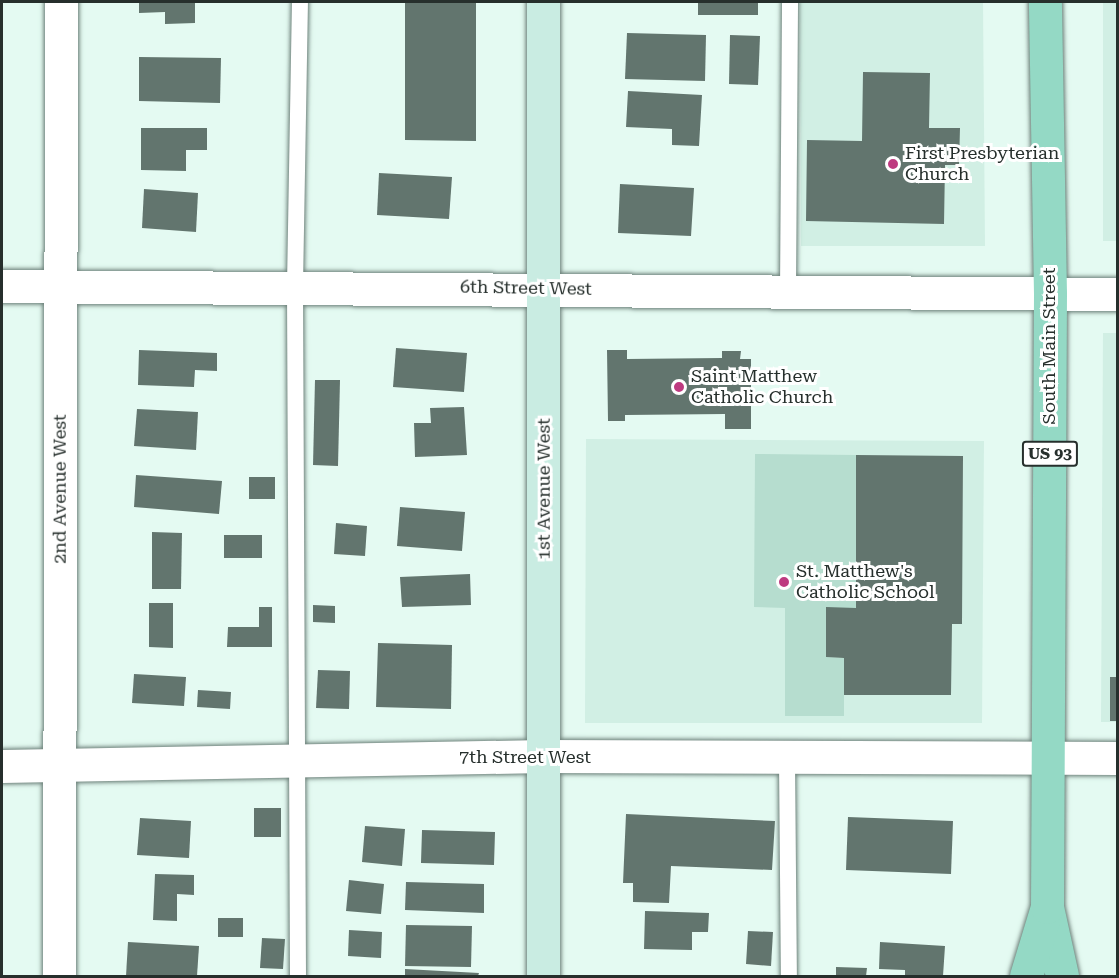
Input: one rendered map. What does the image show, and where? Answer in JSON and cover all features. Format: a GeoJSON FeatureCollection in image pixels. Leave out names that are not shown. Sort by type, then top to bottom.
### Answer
{"type":"FeatureCollection","features":[{"type":"Feature","properties":{"kind":"main road","name":"South Main Street"},"geometry":{"type":"LineString","coordinates":[[1045,2],[1050,294],[1047,907],[1062,976]]}},
{"type":"Feature","properties":{"kind":"main road","name":"South Main Street"},"geometry":{"type":"LineString","coordinates":[[1026,976],[1047,907]]}},
{"type":"Feature","properties":{"kind":"street","name":"2nd Avenue West"},"geometry":{"type":"LineString","coordinates":[[59,976],[61,2]]}},
{"type":"Feature","properties":{"kind":"street","name":"1st Avenue West"},"geometry":{"type":"LineString","coordinates":[[543,2],[543,976]]}},
{"type":"Feature","properties":{"kind":"street","name":"6th Street West"},"geometry":{"type":"LineString","coordinates":[[2,286],[295,286],[1118,294]]}},
{"type":"Feature","properties":{"kind":"street","name":"7th Street West"},"geometry":{"type":"LineString","coordinates":[[2,766],[543,756],[1049,761],[1118,758]]}},
{"type":"Feature","properties":{"kind":"lane"},"geometry":{"type":"LineString","coordinates":[[298,976],[295,286],[300,2]]}},
{"type":"Feature","properties":{"kind":"lane"},"geometry":{"type":"LineString","coordinates":[[789,291],[790,2]]}},
{"type":"Feature","properties":{"kind":"lane"},"geometry":{"type":"LineString","coordinates":[[787,759],[789,976]]}},
{"type":"Feature","properties":{"kind":"shaded area"},"geometry":{"type":"Polygon","coordinates":[[[800,2],[983,2],[985,246],[801,246],[800,2]]]}},
{"type":"Feature","properties":{"kind":"shaded area"},"geometry":{"type":"Polygon","coordinates":[[[1103,2],[1117,2],[1117,241],[1103,241],[1103,2]]]}},
{"type":"Feature","properties":{"kind":"shaded area"},"geometry":{"type":"Polygon","coordinates":[[[1103,333],[1117,333],[1118,722],[1101,722],[1103,333]]]}},
{"type":"Feature","properties":{"kind":"shaded area","name":"St. Matthew's Catholic School"},"geometry":{"type":"Polygon","coordinates":[[[586,439],[984,441],[982,723],[585,723],[586,439]]]}},
{"type":"Feature","properties":{"kind":"shaded area"},"geometry":{"type":"Polygon","coordinates":[[[755,454],[856,455],[856,608],[826,608],[826,657],[844,658],[844,716],[785,716],[785,608],[754,607],[755,454]]]}},
{"type":"Feature","properties":{"kind":"building"},"geometry":{"type":"Polygon","coordinates":[[[139,2],[195,2],[195,23],[165,24],[165,12],[139,13],[139,2]]]}},
{"type":"Feature","properties":{"kind":"building"},"geometry":{"type":"Polygon","coordinates":[[[405,2],[476,2],[476,141],[405,140],[405,2]]]}},
{"type":"Feature","properties":{"kind":"building"},"geometry":{"type":"Polygon","coordinates":[[[698,2],[758,2],[758,15],[698,15],[698,2]]]}},
{"type":"Feature","properties":{"kind":"building"},"geometry":{"type":"Polygon","coordinates":[[[627,33],[706,35],[705,81],[625,79],[627,33]]]}},
{"type":"Feature","properties":{"kind":"building"},"geometry":{"type":"Polygon","coordinates":[[[730,35],[760,36],[758,85],[729,84],[730,35]]]}},
{"type":"Feature","properties":{"kind":"building"},"geometry":{"type":"Polygon","coordinates":[[[139,57],[221,58],[220,103],[139,101],[139,57]]]}},
{"type":"Feature","properties":{"kind":"building"},"geometry":{"type":"Polygon","coordinates":[[[863,72],[930,73],[929,128],[960,128],[959,165],[945,165],[944,224],[806,221],[807,140],[862,141],[863,72]]]}},
{"type":"Feature","properties":{"kind":"building"},"geometry":{"type":"Polygon","coordinates":[[[628,91],[702,95],[699,146],[672,145],[672,129],[626,127],[628,91]]]}},
{"type":"Feature","properties":{"kind":"building"},"geometry":{"type":"Polygon","coordinates":[[[141,128],[207,128],[207,150],[186,150],[186,171],[141,170],[141,128]]]}},
{"type":"Feature","properties":{"kind":"building"},"geometry":{"type":"Polygon","coordinates":[[[379,173],[452,177],[449,219],[377,215],[379,173]]]}},
{"type":"Feature","properties":{"kind":"building"},"geometry":{"type":"Polygon","coordinates":[[[620,184],[694,188],[691,236],[618,233],[620,184]]]}},
{"type":"Feature","properties":{"kind":"building"},"geometry":{"type":"Polygon","coordinates":[[[144,189],[198,193],[196,232],[142,228],[144,189]]]}},
{"type":"Feature","properties":{"kind":"building"},"geometry":{"type":"Polygon","coordinates":[[[396,348],[467,353],[464,392],[393,387],[396,348]]]}},
{"type":"Feature","properties":{"kind":"building"},"geometry":{"type":"Polygon","coordinates":[[[139,350],[217,353],[217,371],[195,370],[194,387],[138,385],[139,350]]]}},
{"type":"Feature","properties":{"kind":"building","name":"Saint Matthew Catholic Church"},"geometry":{"type":"Polygon","coordinates":[[[607,350],[627,350],[627,359],[722,358],[722,351],[741,351],[740,359],[751,359],[751,429],[725,429],[725,414],[625,415],[625,421],[608,421],[607,350]]]}},
{"type":"Feature","properties":{"kind":"building"},"geometry":{"type":"Polygon","coordinates":[[[315,380],[340,380],[338,466],[313,465],[315,380]]]}},
{"type":"Feature","properties":{"kind":"building"},"geometry":{"type":"Polygon","coordinates":[[[464,407],[467,455],[415,457],[414,423],[431,423],[430,408],[464,407]]]}},
{"type":"Feature","properties":{"kind":"building"},"geometry":{"type":"Polygon","coordinates":[[[137,409],[198,412],[196,450],[134,446],[137,409]]]}},
{"type":"Feature","properties":{"kind":"building"},"geometry":{"type":"Polygon","coordinates":[[[856,455],[963,456],[962,624],[952,624],[951,695],[844,695],[844,658],[826,657],[826,607],[856,608],[856,455]]]}},
{"type":"Feature","properties":{"kind":"building"},"geometry":{"type":"Polygon","coordinates":[[[136,475],[222,481],[219,514],[134,507],[136,475]]]}},
{"type":"Feature","properties":{"kind":"building"},"geometry":{"type":"Polygon","coordinates":[[[249,477],[275,477],[275,499],[249,499],[249,477]]]}},
{"type":"Feature","properties":{"kind":"building"},"geometry":{"type":"Polygon","coordinates":[[[400,507],[465,512],[462,551],[397,546],[400,507]]]}},
{"type":"Feature","properties":{"kind":"building"},"geometry":{"type":"Polygon","coordinates":[[[336,523],[367,526],[365,556],[334,554],[336,523]]]}},
{"type":"Feature","properties":{"kind":"building"},"geometry":{"type":"Polygon","coordinates":[[[152,532],[182,533],[181,589],[152,589],[152,532]]]}},
{"type":"Feature","properties":{"kind":"building"},"geometry":{"type":"Polygon","coordinates":[[[224,535],[262,535],[262,558],[224,558],[224,535]]]}},
{"type":"Feature","properties":{"kind":"building"},"geometry":{"type":"Polygon","coordinates":[[[470,574],[471,605],[402,607],[400,577],[470,574]]]}},
{"type":"Feature","properties":{"kind":"building"},"geometry":{"type":"Polygon","coordinates":[[[149,603],[173,603],[173,648],[149,647],[149,603]]]}},
{"type":"Feature","properties":{"kind":"building"},"geometry":{"type":"Polygon","coordinates":[[[313,605],[335,606],[335,623],[313,622],[313,605]]]}},
{"type":"Feature","properties":{"kind":"building"},"geometry":{"type":"Polygon","coordinates":[[[259,607],[272,607],[272,647],[227,647],[228,627],[259,627],[259,607]]]}},
{"type":"Feature","properties":{"kind":"building"},"geometry":{"type":"Polygon","coordinates":[[[378,643],[452,645],[451,709],[376,707],[378,643]]]}},
{"type":"Feature","properties":{"kind":"building"},"geometry":{"type":"Polygon","coordinates":[[[318,670],[350,671],[349,709],[316,708],[318,670]]]}},
{"type":"Feature","properties":{"kind":"building"},"geometry":{"type":"Polygon","coordinates":[[[134,674],[186,677],[184,706],[132,703],[134,674]]]}},
{"type":"Feature","properties":{"kind":"building"},"geometry":{"type":"Polygon","coordinates":[[[1110,677],[1118,677],[1118,721],[1110,721],[1110,677]]]}},
{"type":"Feature","properties":{"kind":"building"},"geometry":{"type":"Polygon","coordinates":[[[198,690],[231,692],[230,709],[197,707],[198,690]]]}},
{"type":"Feature","properties":{"kind":"building"},"geometry":{"type":"Polygon","coordinates":[[[254,808],[281,808],[281,837],[254,837],[254,808]]]}},
{"type":"Feature","properties":{"kind":"building"},"geometry":{"type":"Polygon","coordinates":[[[626,814],[775,821],[772,870],[671,866],[669,903],[633,902],[633,883],[623,883],[626,814]]]}},
{"type":"Feature","properties":{"kind":"building"},"geometry":{"type":"Polygon","coordinates":[[[848,817],[953,821],[951,874],[846,870],[848,817]]]}},
{"type":"Feature","properties":{"kind":"building"},"geometry":{"type":"Polygon","coordinates":[[[140,818],[191,821],[189,858],[137,855],[140,818]]]}},
{"type":"Feature","properties":{"kind":"building"},"geometry":{"type":"Polygon","coordinates":[[[365,826],[405,829],[402,866],[362,862],[365,826]]]}},
{"type":"Feature","properties":{"kind":"building"},"geometry":{"type":"Polygon","coordinates":[[[422,830],[495,832],[494,865],[421,863],[422,830]]]}},
{"type":"Feature","properties":{"kind":"building"},"geometry":{"type":"Polygon","coordinates":[[[155,874],[194,875],[194,895],[177,894],[177,921],[153,920],[155,874]]]}},
{"type":"Feature","properties":{"kind":"building"},"geometry":{"type":"Polygon","coordinates":[[[349,880],[384,884],[381,914],[346,911],[349,880]]]}},
{"type":"Feature","properties":{"kind":"building"},"geometry":{"type":"Polygon","coordinates":[[[406,882],[484,884],[484,913],[405,910],[406,882]]]}},
{"type":"Feature","properties":{"kind":"building"},"geometry":{"type":"Polygon","coordinates":[[[645,911],[709,913],[708,932],[692,932],[692,950],[644,949],[645,911]]]}},
{"type":"Feature","properties":{"kind":"building"},"geometry":{"type":"Polygon","coordinates":[[[218,918],[243,918],[243,937],[218,937],[218,918]]]}},
{"type":"Feature","properties":{"kind":"building"},"geometry":{"type":"Polygon","coordinates":[[[406,925],[472,926],[471,967],[405,966],[406,925]]]}},
{"type":"Feature","properties":{"kind":"building"},"geometry":{"type":"Polygon","coordinates":[[[349,930],[382,932],[381,958],[348,956],[349,930]]]}},
{"type":"Feature","properties":{"kind":"building"},"geometry":{"type":"Polygon","coordinates":[[[748,931],[773,932],[771,966],[746,964],[748,931]]]}},
{"type":"Feature","properties":{"kind":"building"},"geometry":{"type":"Polygon","coordinates":[[[262,938],[285,939],[283,969],[260,968],[262,938]]]}},
{"type":"Feature","properties":{"kind":"building"},"geometry":{"type":"Polygon","coordinates":[[[128,942],[199,946],[197,976],[126,976],[128,942]]]}},
{"type":"Feature","properties":{"kind":"building"},"geometry":{"type":"Polygon","coordinates":[[[880,942],[945,946],[943,976],[905,976],[905,970],[879,969],[880,942]]]}},
{"type":"Feature","properties":{"kind":"building"},"geometry":{"type":"Polygon","coordinates":[[[836,967],[867,968],[866,976],[836,976],[836,967]]]}},
{"type":"Feature","properties":{"kind":"building"},"geometry":{"type":"Polygon","coordinates":[[[405,969],[479,973],[478,976],[405,976],[405,969]]]}},
{"type":"Feature","properties":{"kind":"place","name":"First Presbyterian Church"},"geometry":{"type":"Point","coordinates":[893,164]}},
{"type":"Feature","properties":{"kind":"place","name":"Saint Matthew Catholic Church"},"geometry":{"type":"Point","coordinates":[679,387]}},
{"type":"Feature","properties":{"kind":"place","name":"St. Matthew's Catholic School"},"geometry":{"type":"Point","coordinates":[784,582]}}]}
